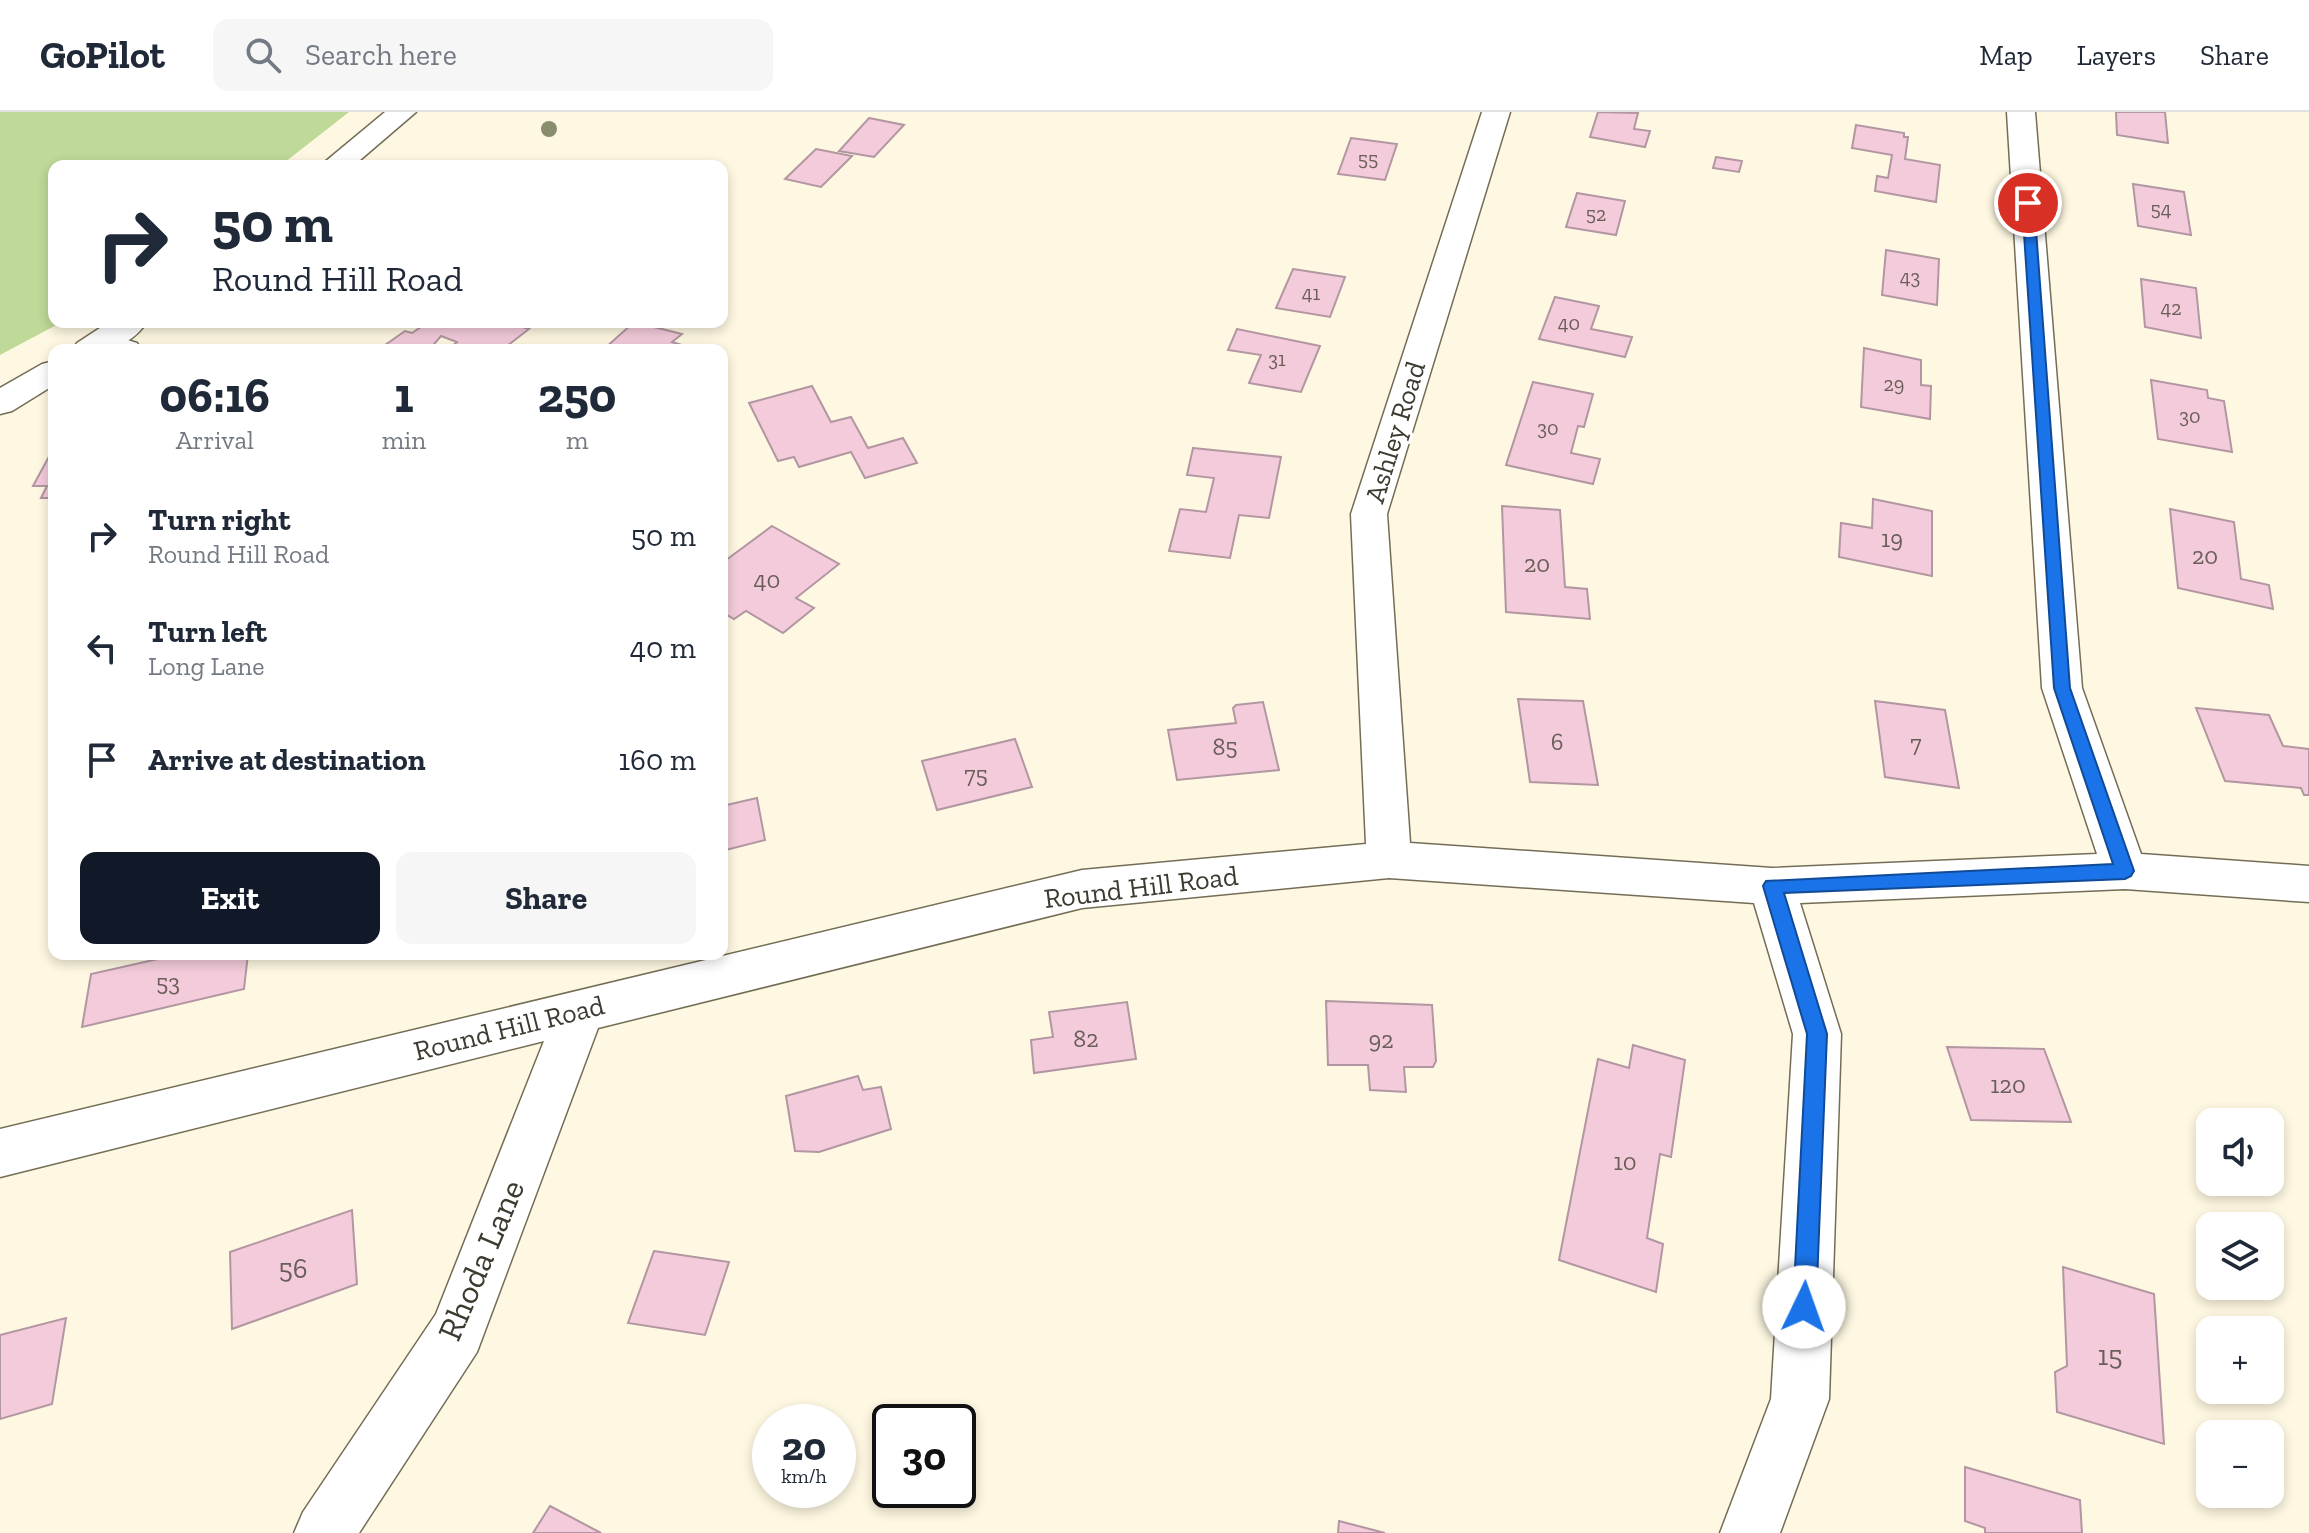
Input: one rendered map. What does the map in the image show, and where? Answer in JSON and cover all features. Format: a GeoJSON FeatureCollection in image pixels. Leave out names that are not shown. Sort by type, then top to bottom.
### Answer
{"type":"FeatureCollection","features":[{"type":"Feature","properties":{"kind":"street"},"geometry":{"type":"LineString","coordinates":[[342,160],[402,112]]}},
{"type":"Feature","properties":{"kind":"street","name":"Ashley Road"},"geometry":{"type":"LineString","coordinates":[[1389,860],[1369,514],[1496,112]]}},
{"type":"Feature","properties":{"kind":"street"},"geometry":{"type":"LineString","coordinates":[[2021,112],[2062,688],[2125,871]]}},
{"type":"Feature","properties":{"kind":"street"},"geometry":{"type":"LineString","coordinates":[[109,344],[125,328]]}},
{"type":"Feature","properties":{"kind":"street"},"geometry":{"type":"LineString","coordinates":[[0,403],[48,375]]}},
{"type":"Feature","properties":{"kind":"street","name":"Round Hill Road"},"geometry":{"type":"LineString","coordinates":[[0,1153],[1082,889],[1389,860],[1772,886],[2125,871],[2309,884]]}},
{"type":"Feature","properties":{"kind":"street"},"geometry":{"type":"LineString","coordinates":[[1750,1533],[1800,1399],[1817,1034],[1772,886]]}},
{"type":"Feature","properties":{"kind":"street","name":"Rhoda Lane"},"geometry":{"type":"LineString","coordinates":[[324,1533],[457,1332],[581,1010]]}},
{"type":"Feature","properties":{"kind":"green space"},"geometry":{"type":"Polygon","coordinates":[[[0,112],[349,112],[288,160],[48,160],[48,328],[51,328],[0,355],[0,112]]]}},
{"type":"Feature","properties":{"kind":"building"},"geometry":{"type":"Polygon","coordinates":[[[1598,112],[1638,113],[1634,129],[1650,131],[1645,147],[1590,137],[1598,112]]]}},
{"type":"Feature","properties":{"kind":"building"},"geometry":{"type":"Polygon","coordinates":[[[2116,112],[2165,112],[2168,143],[2117,135],[2116,112]]]}},
{"type":"Feature","properties":{"kind":"building"},"geometry":{"type":"Polygon","coordinates":[[[869,118],[904,125],[874,157],[839,151],[869,118]]]}},
{"type":"Feature","properties":{"kind":"building"},"geometry":{"type":"Polygon","coordinates":[[[1856,125],[1904,133],[1904,137],[1908,137],[1905,159],[1940,165],[1936,202],[1875,191],[1877,176],[1888,178],[1892,155],[1852,148],[1856,125]]]}},
{"type":"Feature","properties":{"kind":"building"},"geometry":{"type":"Polygon","coordinates":[[[1351,138],[1397,144],[1385,180],[1338,174],[1351,138]]]}},
{"type":"Feature","properties":{"kind":"building"},"geometry":{"type":"Polygon","coordinates":[[[816,149],[852,156],[821,187],[785,179],[816,149]]]}},
{"type":"Feature","properties":{"kind":"building"},"geometry":{"type":"Polygon","coordinates":[[[1716,157],[1742,161],[1739,172],[1713,168],[1716,157]]]}},
{"type":"Feature","properties":{"kind":"building"},"geometry":{"type":"Polygon","coordinates":[[[2133,184],[2184,192],[2191,235],[2138,226],[2133,184]]]}},
{"type":"Feature","properties":{"kind":"building"},"geometry":{"type":"Polygon","coordinates":[[[1577,193],[1625,201],[1616,235],[1566,227],[1577,193]]]}},
{"type":"Feature","properties":{"kind":"building"},"geometry":{"type":"Polygon","coordinates":[[[1886,250],[1939,259],[1937,305],[1882,295],[1886,250]]]}},
{"type":"Feature","properties":{"kind":"building"},"geometry":{"type":"Polygon","coordinates":[[[1293,269],[1345,277],[1330,317],[1276,308],[1293,269]]]}},
{"type":"Feature","properties":{"kind":"building"},"geometry":{"type":"Polygon","coordinates":[[[2141,279],[2196,288],[2201,338],[2145,327],[2141,279]]]}},
{"type":"Feature","properties":{"kind":"building"},"geometry":{"type":"Polygon","coordinates":[[[1555,297],[1599,306],[1591,329],[1632,337],[1625,357],[1539,339],[1555,297]]]}},
{"type":"Feature","properties":{"kind":"building"},"geometry":{"type":"Polygon","coordinates":[[[419,328],[529,329],[510,344],[455,344],[457,342],[441,336],[434,344],[387,344],[405,331],[412,333],[419,328]]]}},
{"type":"Feature","properties":{"kind":"building"},"geometry":{"type":"Polygon","coordinates":[[[627,328],[658,328],[682,334],[672,342],[678,344],[610,344],[627,328]]]}},
{"type":"Feature","properties":{"kind":"building"},"geometry":{"type":"Polygon","coordinates":[[[1237,329],[1320,346],[1301,392],[1249,383],[1261,355],[1228,350],[1237,329]]]}},
{"type":"Feature","properties":{"kind":"building"},"geometry":{"type":"Polygon","coordinates":[[[1864,348],[1921,360],[1921,385],[1931,386],[1930,419],[1861,407],[1864,348]]]}},
{"type":"Feature","properties":{"kind":"building"},"geometry":{"type":"Polygon","coordinates":[[[2151,380],[2207,390],[2208,398],[2224,401],[2232,452],[2158,439],[2151,380]]]}},
{"type":"Feature","properties":{"kind":"building"},"geometry":{"type":"Polygon","coordinates":[[[1533,382],[1593,394],[1584,427],[1578,426],[1571,453],[1600,459],[1593,484],[1506,465],[1533,382]]]}},
{"type":"Feature","properties":{"kind":"building"},"geometry":{"type":"Polygon","coordinates":[[[812,386],[831,422],[851,417],[868,448],[903,438],[917,463],[865,478],[851,452],[799,467],[794,457],[778,461],[749,403],[812,386]]]}},
{"type":"Feature","properties":{"kind":"building"},"geometry":{"type":"Polygon","coordinates":[[[1193,448],[1281,457],[1269,518],[1239,515],[1230,558],[1169,551],[1180,509],[1206,512],[1214,478],[1187,475],[1193,448]]]}},
{"type":"Feature","properties":{"kind":"building"},"geometry":{"type":"Polygon","coordinates":[[[48,458],[48,498],[41,498],[47,486],[33,486],[48,458]]]}},
{"type":"Feature","properties":{"kind":"building"},"geometry":{"type":"Polygon","coordinates":[[[1873,499],[1932,511],[1932,576],[1839,557],[1841,523],[1872,528],[1873,499]]]}},
{"type":"Feature","properties":{"kind":"building"},"geometry":{"type":"Polygon","coordinates":[[[1502,506],[1560,510],[1565,587],[1587,589],[1590,619],[1506,612],[1502,506]]]}},
{"type":"Feature","properties":{"kind":"building"},"geometry":{"type":"Polygon","coordinates":[[[2170,509],[2234,522],[2241,579],[2269,585],[2273,609],[2178,588],[2170,509]]]}},
{"type":"Feature","properties":{"kind":"building"},"geometry":{"type":"Polygon","coordinates":[[[772,526],[839,564],[796,598],[814,608],[783,633],[746,611],[734,619],[728,616],[728,559],[772,526]]]}},
{"type":"Feature","properties":{"kind":"building"},"geometry":{"type":"Polygon","coordinates":[[[1518,699],[1583,701],[1598,785],[1530,782],[1518,699]]]}},
{"type":"Feature","properties":{"kind":"building"},"geometry":{"type":"Polygon","coordinates":[[[1875,701],[1945,710],[1959,788],[1885,777],[1875,701]]]}},
{"type":"Feature","properties":{"kind":"building"},"geometry":{"type":"Polygon","coordinates":[[[1263,702],[1279,770],[1177,780],[1168,730],[1236,723],[1233,708],[1236,705],[1263,702]]]}},
{"type":"Feature","properties":{"kind":"building"},"geometry":{"type":"Polygon","coordinates":[[[2196,708],[2269,715],[2283,746],[2309,749],[2309,795],[2304,795],[2301,788],[2225,781],[2196,708]]]}},
{"type":"Feature","properties":{"kind":"building"},"geometry":{"type":"Polygon","coordinates":[[[1015,739],[1032,787],[937,810],[922,761],[1015,739]]]}},
{"type":"Feature","properties":{"kind":"building"},"geometry":{"type":"Polygon","coordinates":[[[757,798],[765,840],[728,849],[728,805],[757,798]]]}},
{"type":"Feature","properties":{"kind":"building"},"geometry":{"type":"Polygon","coordinates":[[[153,960],[247,960],[244,989],[82,1027],[91,974],[153,960]]]}},
{"type":"Feature","properties":{"kind":"building"},"geometry":{"type":"Polygon","coordinates":[[[1326,1001],[1432,1005],[1436,1061],[1433,1067],[1404,1067],[1406,1092],[1370,1090],[1368,1065],[1328,1065],[1326,1001]]]}},
{"type":"Feature","properties":{"kind":"building"},"geometry":{"type":"Polygon","coordinates":[[[1127,1002],[1136,1059],[1034,1073],[1031,1040],[1053,1037],[1049,1012],[1127,1002]]]}},
{"type":"Feature","properties":{"kind":"building"},"geometry":{"type":"Polygon","coordinates":[[[1633,1045],[1685,1060],[1671,1157],[1660,1154],[1647,1238],[1663,1244],[1656,1292],[1559,1260],[1598,1059],[1629,1068],[1633,1045]]]}},
{"type":"Feature","properties":{"kind":"building"},"geometry":{"type":"Polygon","coordinates":[[[1947,1047],[2044,1049],[2071,1122],[1971,1120],[1947,1047]]]}},
{"type":"Feature","properties":{"kind":"building"},"geometry":{"type":"Polygon","coordinates":[[[858,1076],[863,1090],[881,1087],[891,1129],[819,1152],[795,1151],[786,1096],[858,1076]]]}},
{"type":"Feature","properties":{"kind":"building"},"geometry":{"type":"Polygon","coordinates":[[[352,1210],[357,1284],[232,1329],[230,1252],[352,1210]]]}},
{"type":"Feature","properties":{"kind":"building"},"geometry":{"type":"Polygon","coordinates":[[[654,1251],[729,1262],[705,1335],[628,1323],[654,1251]]]}},
{"type":"Feature","properties":{"kind":"building"},"geometry":{"type":"Polygon","coordinates":[[[2063,1267],[2154,1294],[2164,1444],[2057,1412],[2055,1372],[2067,1366],[2063,1267]]]}},
{"type":"Feature","properties":{"kind":"building"},"geometry":{"type":"Polygon","coordinates":[[[66,1318],[52,1404],[0,1419],[0,1335],[66,1318]]]}},
{"type":"Feature","properties":{"kind":"building"},"geometry":{"type":"Polygon","coordinates":[[[1965,1467],[2080,1500],[2082,1533],[1985,1533],[1985,1528],[1965,1521],[1965,1467]]]}},
{"type":"Feature","properties":{"kind":"building"},"geometry":{"type":"Polygon","coordinates":[[[550,1506],[601,1533],[533,1533],[550,1506]]]}},
{"type":"Feature","properties":{"kind":"building"},"geometry":{"type":"Polygon","coordinates":[[[1339,1521],[1385,1533],[1338,1533],[1339,1521]]]}},
{"type":"Feature","properties":{"kind":"route"},"geometry":{"type":"LineString","coordinates":[[1804,1307],[1817,1034],[1772,886],[2125,871],[2062,688],[2028,203]]}}]}
